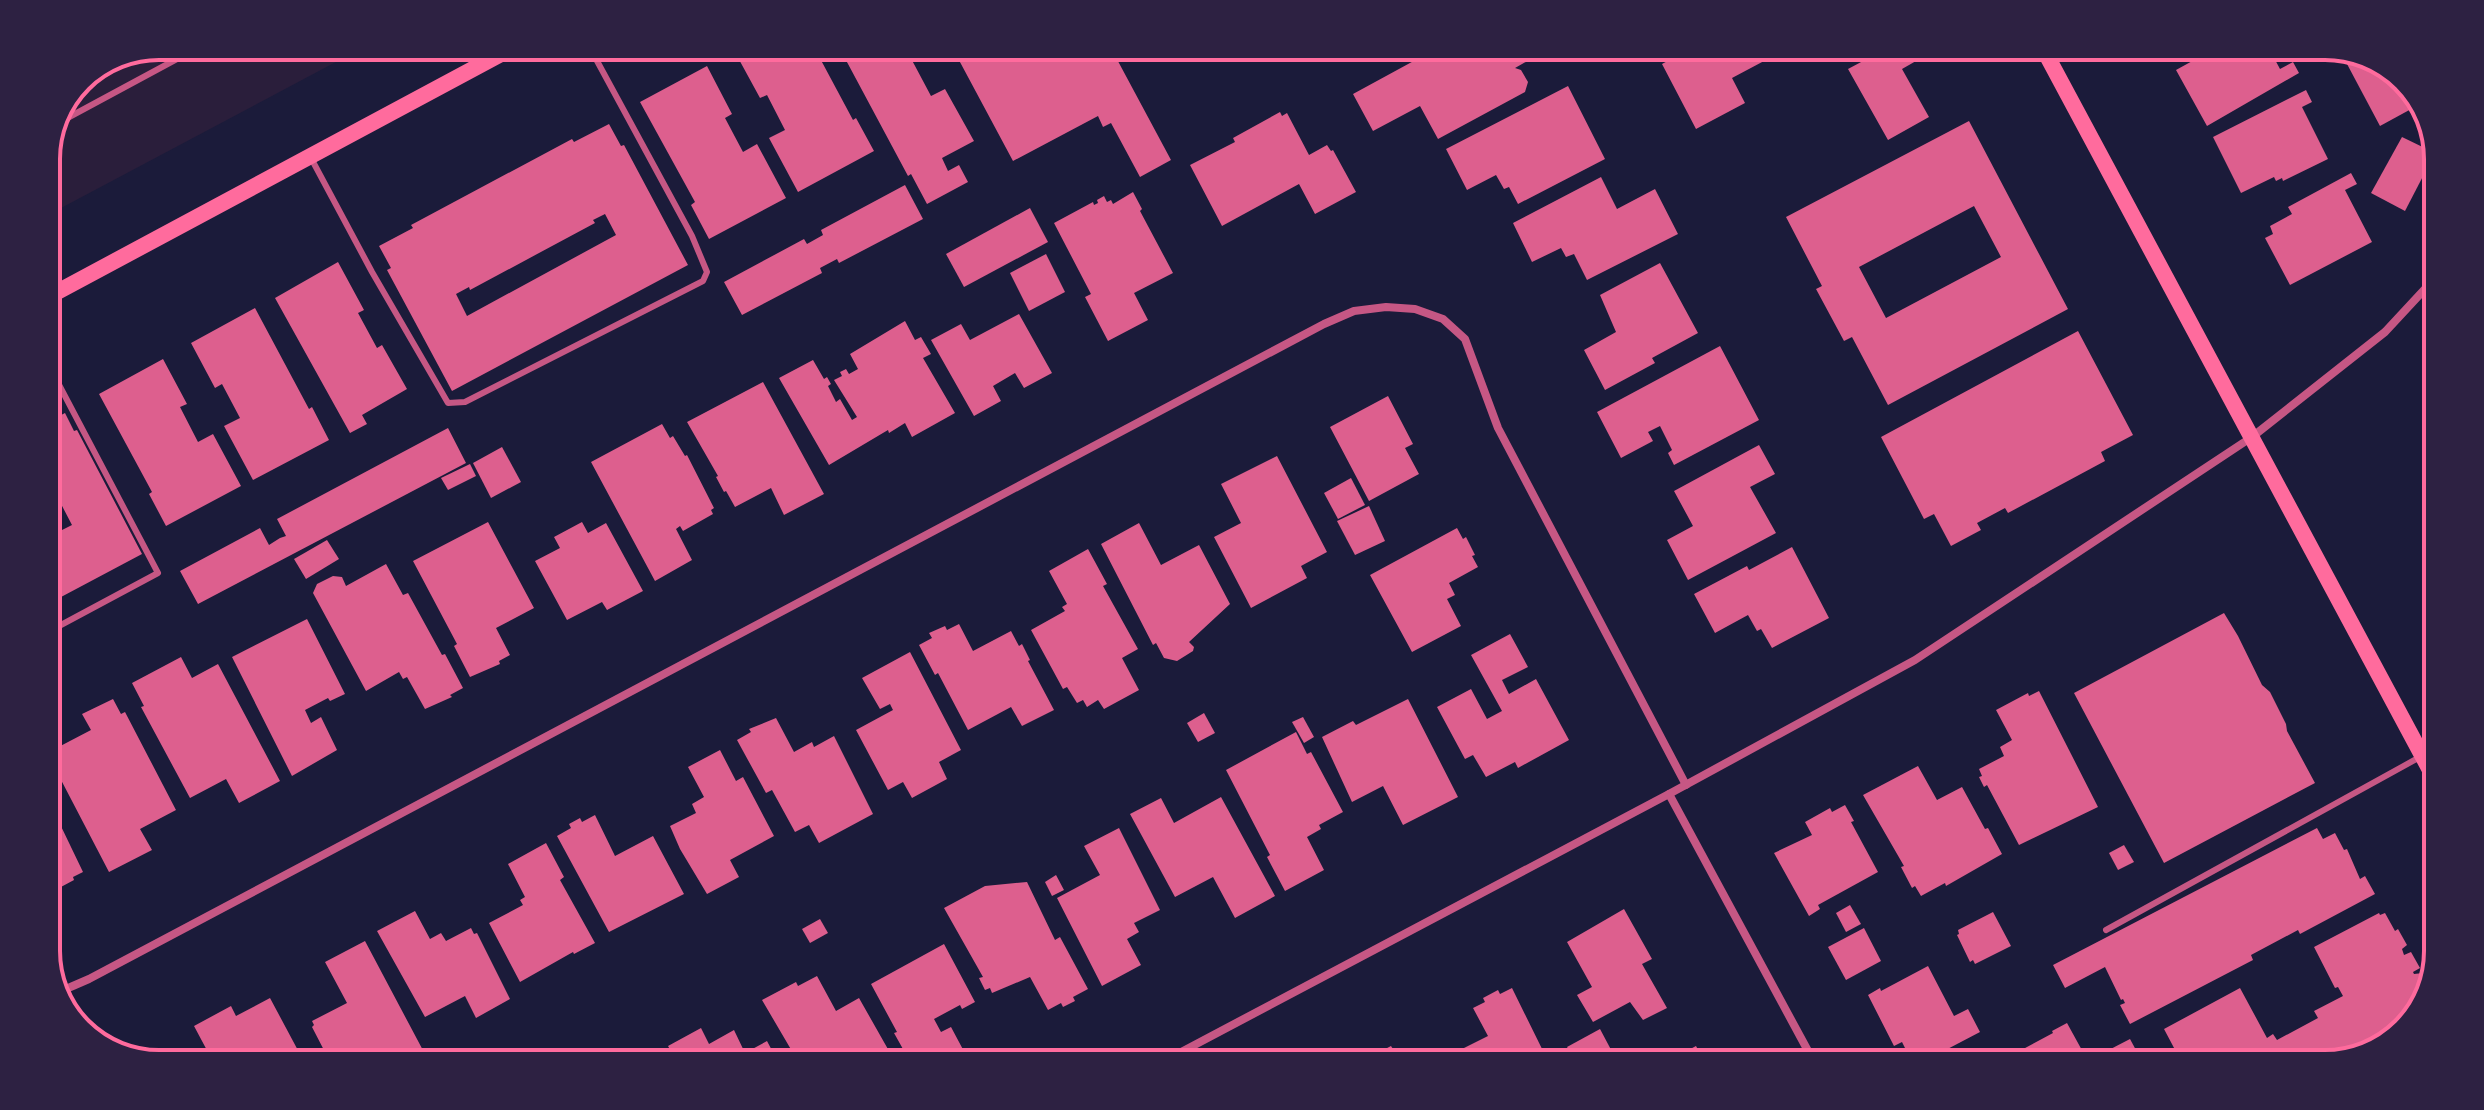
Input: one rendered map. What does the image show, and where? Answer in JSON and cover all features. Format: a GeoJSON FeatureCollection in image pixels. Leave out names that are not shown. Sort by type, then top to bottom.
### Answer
{"type":"FeatureCollection","features":[{"type":"Feature","properties":{"kind":"main road"},"geometry":{"type":"LineString","coordinates":[[60,291],[310,156],[474,60]]}},
{"type":"Feature","properties":{"kind":"main road"},"geometry":{"type":"LineString","coordinates":[[2049,60],[2423,756]]}},
{"type":"Feature","properties":{"kind":"street"},"geometry":{"type":"LineString","coordinates":[[1185,1050],[1915,660],[2252,437],[2385,332],[2424,290]]}},
{"type":"Feature","properties":{"kind":"street"},"geometry":{"type":"LineString","coordinates":[[68,988],[1324,324],[1354,311],[1386,307],[1415,309],[1443,319],[1465,339],[1498,428],[1686,785]]}},
{"type":"Feature","properties":{"kind":"street"},"geometry":{"type":"LineString","coordinates":[[1669,794],[1808,1050]]}},
{"type":"Feature","properties":{"kind":"lane"},"geometry":{"type":"LineString","coordinates":[[70,116],[175,60]]}},
{"type":"Feature","properties":{"kind":"lane"},"geometry":{"type":"LineString","coordinates":[[310,156],[372,272],[448,403],[465,402],[703,281],[707,272],[692,236],[597,60]]}},
{"type":"Feature","properties":{"kind":"lane"},"geometry":{"type":"LineString","coordinates":[[60,387],[158,573],[60,626]]}},
{"type":"Feature","properties":{"kind":"lane"},"geometry":{"type":"LineString","coordinates":[[2106,930],[2423,756]]}},
{"type":"Feature","properties":{"kind":"shaded area"},"geometry":{"type":"Polygon","coordinates":[[[159,60],[340,60],[60,209],[60,153],[68,121],[89,89],[104,77],[140,62],[159,60]]]}},
{"type":"Feature","properties":{"kind":"building"},"geometry":{"type":"Polygon","coordinates":[[[739,60],[821,60],[853,120],[856,118],[874,151],[798,192],[769,138],[785,130],[767,95],[760,98],[739,60]]]}},
{"type":"Feature","properties":{"kind":"building"},"geometry":{"type":"Polygon","coordinates":[[[846,60],[912,60],[931,96],[945,89],[974,141],[942,158],[948,171],[959,165],[968,182],[927,204],[911,174],[908,176],[846,60]]]}},
{"type":"Feature","properties":{"kind":"building"},"geometry":{"type":"Polygon","coordinates":[[[959,60],[1117,60],[1171,160],[1140,177],[1111,123],[1103,127],[1098,116],[1013,161],[959,60]]]}},
{"type":"Feature","properties":{"kind":"building"},"geometry":{"type":"Polygon","coordinates":[[[1415,60],[1529,60],[1515,68],[1521,70],[1528,82],[1525,92],[1438,139],[1420,106],[1373,131],[1353,94],[1415,60]]]}},
{"type":"Feature","properties":{"kind":"building"},"geometry":{"type":"Polygon","coordinates":[[[1669,60],[1766,60],[1732,78],[1745,103],[1696,129],[1662,64],[1669,60]]]}},
{"type":"Feature","properties":{"kind":"building"},"geometry":{"type":"Polygon","coordinates":[[[1865,60],[1918,60],[1902,69],[1929,117],[1888,140],[1848,69],[1865,60]]]}},
{"type":"Feature","properties":{"kind":"building"},"geometry":{"type":"Polygon","coordinates":[[[2194,60],[2275,60],[2280,69],[2293,62],[2299,73],[2207,126],[2176,70],[2194,60]]]}},
{"type":"Feature","properties":{"kind":"building"},"geometry":{"type":"Polygon","coordinates":[[[2347,64],[2374,73],[2390,85],[2410,109],[2380,126],[2347,64]]]}},
{"type":"Feature","properties":{"kind":"building"},"geometry":{"type":"Polygon","coordinates":[[[707,66],[732,114],[725,118],[743,152],[757,144],[786,198],[709,239],[691,205],[695,202],[640,102],[707,66]]]}},
{"type":"Feature","properties":{"kind":"building"},"geometry":{"type":"Polygon","coordinates":[[[1568,86],[1605,159],[1518,204],[1509,187],[1504,189],[1496,175],[1467,190],[1446,149],[1568,86]]]}},
{"type":"Feature","properties":{"kind":"building"},"geometry":{"type":"Polygon","coordinates":[[[2306,90],[2312,102],[2302,107],[2328,159],[2283,181],[2282,178],[2276,181],[2274,177],[2241,193],[2213,137],[2306,90]]]}},
{"type":"Feature","properties":{"kind":"building"},"geometry":{"type":"Polygon","coordinates":[[[1280,112],[1282,116],[1287,113],[1309,155],[1327,145],[1333,150],[1356,192],[1315,214],[1299,184],[1222,226],[1190,165],[1235,142],[1233,138],[1280,112]]]}},
{"type":"Feature","properties":{"kind":"building"},"geometry":{"type":"Polygon","coordinates":[[[1969,121],[2068,309],[1888,405],[1852,337],[1844,341],[1816,289],[1822,286],[1786,217],[1969,121]],[[1974,206],[1859,267],[1886,318],[2001,257],[1974,206]]]}},
{"type":"Feature","properties":{"kind":"building"},"geometry":{"type":"Polygon","coordinates":[[[609,124],[621,146],[624,145],[688,265],[452,391],[387,270],[391,268],[379,246],[413,228],[411,225],[572,139],[574,142],[609,124]],[[605,214],[593,220],[595,223],[470,290],[469,287],[456,294],[467,316],[616,235],[605,214]]]}},
{"type":"Feature","properties":{"kind":"building"},"geometry":{"type":"Polygon","coordinates":[[[2402,137],[2423,147],[2424,174],[2405,211],[2371,193],[2402,137]]]}},
{"type":"Feature","properties":{"kind":"building"},"geometry":{"type":"Polygon","coordinates":[[[2351,173],[2357,184],[2345,190],[2372,242],[2290,285],[2265,238],[2273,234],[2270,226],[2292,214],[2288,207],[2351,173]]]}},
{"type":"Feature","properties":{"kind":"building"},"geometry":{"type":"Polygon","coordinates":[[[1601,177],[1617,209],[1655,189],[1678,234],[1587,280],[1574,254],[1566,257],[1561,248],[1532,262],[1513,223],[1601,177]]]}},
{"type":"Feature","properties":{"kind":"building"},"geometry":{"type":"Polygon","coordinates":[[[905,185],[923,219],[839,263],[837,259],[820,268],[822,273],[742,315],[724,282],[804,239],[807,244],[823,235],[821,230],[905,185]]]}},
{"type":"Feature","properties":{"kind":"building"},"geometry":{"type":"Polygon","coordinates":[[[1133,192],[1173,273],[1134,293],[1148,320],[1108,341],[1085,297],[1091,294],[1054,223],[1093,202],[1094,205],[1098,203],[1097,200],[1104,196],[1107,202],[1111,200],[1113,204],[1133,192]]]}},
{"type":"Feature","properties":{"kind":"building"},"geometry":{"type":"Polygon","coordinates":[[[1030,208],[1048,242],[964,287],[946,254],[1030,208]]]}},
{"type":"Feature","properties":{"kind":"building"},"geometry":{"type":"Polygon","coordinates":[[[1046,254],[1065,292],[1029,311],[1010,273],[1046,254]]]}},
{"type":"Feature","properties":{"kind":"building"},"geometry":{"type":"Polygon","coordinates":[[[338,262],[364,310],[358,313],[377,348],[382,345],[407,389],[362,415],[367,424],[350,433],[275,298],[338,262]]]}},
{"type":"Feature","properties":{"kind":"building"},"geometry":{"type":"Polygon","coordinates":[[[1660,263],[1698,333],[1652,358],[1655,363],[1605,390],[1584,350],[1616,332],[1600,295],[1660,263]]]}},
{"type":"Feature","properties":{"kind":"building"},"geometry":{"type":"Polygon","coordinates":[[[255,308],[329,440],[253,480],[224,426],[240,418],[222,384],[215,388],[191,343],[255,308]]]}},
{"type":"Feature","properties":{"kind":"building"},"geometry":{"type":"Polygon","coordinates":[[[1019,314],[1052,373],[1024,388],[1015,373],[993,386],[1001,401],[974,416],[931,340],[961,324],[970,340],[1019,314]]]}},
{"type":"Feature","properties":{"kind":"building"},"geometry":{"type":"Polygon","coordinates":[[[905,321],[915,340],[921,337],[931,354],[923,358],[955,413],[912,437],[905,423],[889,433],[888,430],[829,465],[779,378],[813,360],[824,379],[827,377],[831,384],[828,386],[836,402],[840,399],[852,420],[857,417],[834,380],[842,376],[840,372],[846,369],[849,374],[858,369],[850,354],[905,321]]]}},
{"type":"Feature","properties":{"kind":"building"},"geometry":{"type":"Polygon","coordinates":[[[2078,331],[2133,435],[2101,452],[2105,461],[2008,513],[2005,508],[1977,523],[1981,530],[1951,546],[1934,514],[1924,519],[1881,437],[2078,331]]]}},
{"type":"Feature","properties":{"kind":"building"},"geometry":{"type":"Polygon","coordinates":[[[1720,346],[1759,420],[1674,465],[1668,453],[1672,450],[1660,426],[1648,432],[1653,441],[1621,458],[1597,412],[1720,346]]]}},
{"type":"Feature","properties":{"kind":"building"},"geometry":{"type":"Polygon","coordinates":[[[163,359],[187,404],[180,407],[198,442],[213,434],[241,486],[166,526],[149,494],[152,492],[99,394],[163,359]]]}},
{"type":"Feature","properties":{"kind":"building"},"geometry":{"type":"Polygon","coordinates":[[[763,382],[824,494],[784,515],[771,488],[735,507],[687,422],[763,382]]]}},
{"type":"Feature","properties":{"kind":"building"},"geometry":{"type":"Polygon","coordinates":[[[1388,396],[1413,444],[1405,448],[1419,474],[1369,501],[1330,427],[1388,396]]]}},
{"type":"Feature","properties":{"kind":"building"},"geometry":{"type":"Polygon","coordinates":[[[65,413],[74,431],[77,430],[142,554],[60,598],[60,531],[72,525],[60,502],[60,416],[65,413]]]}},
{"type":"Feature","properties":{"kind":"building"},"geometry":{"type":"Polygon","coordinates":[[[662,424],[670,438],[673,436],[687,455],[714,508],[711,510],[713,514],[683,531],[680,526],[676,529],[692,560],[655,581],[591,462],[662,424]]]}},
{"type":"Feature","properties":{"kind":"building"},"geometry":{"type":"Polygon","coordinates":[[[448,428],[466,463],[198,604],[180,571],[260,528],[269,545],[286,536],[277,519],[448,428]]]}},
{"type":"Feature","properties":{"kind":"building"},"geometry":{"type":"Polygon","coordinates":[[[1759,445],[1775,474],[1750,487],[1776,533],[1688,580],[1667,540],[1693,526],[1674,491],[1759,445]]]}},
{"type":"Feature","properties":{"kind":"building"},"geometry":{"type":"Polygon","coordinates":[[[502,447],[521,482],[491,498],[473,463],[502,447]]]}},
{"type":"Feature","properties":{"kind":"building"},"geometry":{"type":"Polygon","coordinates":[[[1277,456],[1327,552],[1301,566],[1307,578],[1251,608],[1214,537],[1241,523],[1221,484],[1277,456]]]}},
{"type":"Feature","properties":{"kind":"building"},"geometry":{"type":"Polygon","coordinates":[[[470,464],[476,476],[448,490],[441,478],[470,464]]]}},
{"type":"Feature","properties":{"kind":"building"},"geometry":{"type":"Polygon","coordinates":[[[1351,478],[1365,505],[1338,519],[1324,493],[1351,478]]]}},
{"type":"Feature","properties":{"kind":"building"},"geometry":{"type":"Polygon","coordinates":[[[1369,506],[1385,541],[1355,555],[1337,521],[1369,506]]]}},
{"type":"Feature","properties":{"kind":"building"},"geometry":{"type":"Polygon","coordinates":[[[488,522],[534,608],[496,628],[510,655],[499,661],[500,664],[470,677],[454,646],[457,644],[413,561],[488,522]]]}},
{"type":"Feature","properties":{"kind":"building"},"geometry":{"type":"Polygon","coordinates":[[[582,522],[588,533],[606,523],[643,591],[607,610],[602,602],[567,620],[535,561],[560,548],[554,537],[582,522]]]}},
{"type":"Feature","properties":{"kind":"building"},"geometry":{"type":"Polygon","coordinates":[[[1139,523],[1161,565],[1199,545],[1230,604],[1189,642],[1194,647],[1193,651],[1177,661],[1164,658],[1156,643],[1153,645],[1101,544],[1139,523]]]}},
{"type":"Feature","properties":{"kind":"building"},"geometry":{"type":"Polygon","coordinates":[[[1457,528],[1463,539],[1466,537],[1478,567],[1449,583],[1455,595],[1447,599],[1461,626],[1412,652],[1370,575],[1457,528]]]}},
{"type":"Feature","properties":{"kind":"building"},"geometry":{"type":"Polygon","coordinates":[[[327,540],[339,559],[306,579],[294,559],[327,540]]]}},
{"type":"Feature","properties":{"kind":"building"},"geometry":{"type":"Polygon","coordinates":[[[1792,547],[1829,618],[1772,648],[1748,615],[1715,633],[1694,594],[1792,547]]]}},
{"type":"Feature","properties":{"kind":"building"},"geometry":{"type":"Polygon","coordinates":[[[1088,549],[1107,584],[1103,586],[1138,649],[1122,658],[1139,690],[1104,709],[1098,700],[1087,707],[1083,700],[1077,703],[1067,687],[1063,689],[1031,630],[1065,611],[1062,607],[1067,604],[1049,571],[1088,549]]]}},
{"type":"Feature","properties":{"kind":"building"},"geometry":{"type":"Polygon","coordinates":[[[386,564],[403,595],[408,593],[463,688],[450,695],[452,697],[425,709],[407,677],[403,679],[399,672],[366,691],[313,593],[317,584],[333,576],[342,577],[346,586],[386,564]]]}},
{"type":"Feature","properties":{"kind":"building"},"geometry":{"type":"Polygon","coordinates":[[[2224,613],[2262,685],[2270,692],[2315,783],[2164,863],[2074,693],[2224,613]]]}},
{"type":"Feature","properties":{"kind":"building"},"geometry":{"type":"Polygon","coordinates":[[[307,619],[345,694],[330,701],[328,698],[305,710],[311,723],[321,717],[337,750],[292,776],[232,657],[307,619]]]}},
{"type":"Feature","properties":{"kind":"building"},"geometry":{"type":"Polygon","coordinates":[[[959,624],[973,651],[1011,631],[1019,646],[1022,644],[1054,710],[1022,726],[1011,707],[968,730],[938,673],[935,675],[919,645],[932,638],[929,633],[959,624]]]}},
{"type":"Feature","properties":{"kind":"building"},"geometry":{"type":"Polygon","coordinates":[[[1510,634],[1528,667],[1502,680],[1509,694],[1536,679],[1569,740],[1518,768],[1515,762],[1486,777],[1473,755],[1465,759],[1437,707],[1471,689],[1487,719],[1502,711],[1471,655],[1510,634]]]}},
{"type":"Feature","properties":{"kind":"building"},"geometry":{"type":"Polygon","coordinates":[[[910,652],[961,750],[939,762],[947,779],[912,798],[903,782],[888,790],[856,730],[893,710],[890,704],[880,709],[862,678],[910,652]]]}},
{"type":"Feature","properties":{"kind":"building"},"geometry":{"type":"Polygon","coordinates":[[[181,657],[192,678],[218,664],[280,781],[239,803],[226,779],[190,798],[141,707],[144,706],[132,683],[181,657]]]}},
{"type":"Feature","properties":{"kind":"building"},"geometry":{"type":"Polygon","coordinates":[[[2039,691],[2098,807],[2019,845],[1987,785],[1984,787],[1979,769],[2004,756],[2000,747],[2012,740],[1996,710],[2028,693],[2029,696],[2039,691]]]}},
{"type":"Feature","properties":{"kind":"building"},"geometry":{"type":"Polygon","coordinates":[[[113,699],[121,714],[125,712],[176,810],[140,829],[152,850],[109,872],[60,778],[60,746],[91,730],[82,714],[113,699]]]}},
{"type":"Feature","properties":{"kind":"building"},"geometry":{"type":"Polygon","coordinates":[[[1408,699],[1458,797],[1403,825],[1383,786],[1352,802],[1322,737],[1353,721],[1356,725],[1408,699]]]}},
{"type":"Feature","properties":{"kind":"building"},"geometry":{"type":"Polygon","coordinates":[[[1204,713],[1215,733],[1198,742],[1187,723],[1204,713]]]}},
{"type":"Feature","properties":{"kind":"building"},"geometry":{"type":"Polygon","coordinates":[[[1303,717],[1314,737],[1304,743],[1292,722],[1303,717]]]}},
{"type":"Feature","properties":{"kind":"building"},"geometry":{"type":"Polygon","coordinates":[[[776,718],[794,752],[812,742],[814,747],[834,736],[873,814],[819,843],[809,825],[795,832],[772,790],[766,793],[737,740],[751,732],[749,729],[776,718]]]}},
{"type":"Feature","properties":{"kind":"building"},"geometry":{"type":"Polygon","coordinates":[[[1296,732],[1307,754],[1311,752],[1343,812],[1319,825],[1321,829],[1307,837],[1324,870],[1285,891],[1226,770],[1296,732]]]}},
{"type":"Feature","properties":{"kind":"building"},"geometry":{"type":"Polygon","coordinates":[[[720,750],[736,781],[743,777],[774,836],[730,860],[739,877],[707,894],[670,826],[696,813],[692,804],[704,797],[688,767],[720,750]]]}},
{"type":"Feature","properties":{"kind":"building"},"geometry":{"type":"Polygon","coordinates":[[[1918,766],[1937,800],[1962,787],[2002,854],[1946,886],[1945,883],[1921,896],[1915,886],[1912,888],[1901,867],[1904,866],[1863,795],[1918,766]]]}},
{"type":"Feature","properties":{"kind":"building"},"geometry":{"type":"Polygon","coordinates":[[[1221,797],[1275,896],[1235,918],[1213,877],[1175,897],[1130,814],[1161,798],[1174,823],[1221,797]]]}},
{"type":"Feature","properties":{"kind":"building"},"geometry":{"type":"Polygon","coordinates":[[[1845,805],[1878,872],[1818,905],[1820,909],[1809,916],[1774,853],[1812,835],[1805,822],[1830,808],[1832,812],[1845,805]]]}},
{"type":"Feature","properties":{"kind":"building"},"geometry":{"type":"Polygon","coordinates":[[[595,815],[615,856],[653,836],[684,894],[609,932],[557,836],[571,828],[569,824],[595,815]]]}},
{"type":"Feature","properties":{"kind":"building"},"geometry":{"type":"Polygon","coordinates":[[[60,824],[83,872],[73,877],[74,880],[60,888],[60,824]]]}},
{"type":"Feature","properties":{"kind":"building"},"geometry":{"type":"Polygon","coordinates":[[[1119,828],[1160,910],[1134,923],[1139,932],[1127,939],[1141,965],[1102,986],[1057,898],[1100,875],[1084,846],[1119,828]]]}},
{"type":"Feature","properties":{"kind":"building"},"geometry":{"type":"Polygon","coordinates":[[[2317,828],[2323,839],[2335,833],[2344,850],[2347,849],[2360,879],[2365,876],[2375,894],[2300,934],[2298,930],[2251,955],[2253,960],[2130,1024],[2120,1005],[2125,1003],[2105,967],[2065,988],[2053,965],[2317,828]]]}},
{"type":"Feature","properties":{"kind":"building"},"geometry":{"type":"Polygon","coordinates":[[[546,843],[564,877],[560,880],[595,943],[520,982],[489,923],[523,905],[520,900],[525,897],[508,864],[546,843]]]}},
{"type":"Feature","properties":{"kind":"building"},"geometry":{"type":"Polygon","coordinates":[[[2124,845],[2134,862],[2118,870],[2109,853],[2124,845]]]}},
{"type":"Feature","properties":{"kind":"building"},"geometry":{"type":"Polygon","coordinates":[[[1056,875],[1064,890],[1052,896],[1045,882],[1056,875]]]}},
{"type":"Feature","properties":{"kind":"building"},"geometry":{"type":"Polygon","coordinates":[[[1027,882],[1055,940],[1060,937],[1088,989],[1063,1007],[1061,1003],[1048,1010],[1030,977],[992,993],[990,988],[985,990],[979,978],[983,977],[944,908],[985,886],[1027,882]]]}},
{"type":"Feature","properties":{"kind":"building"},"geometry":{"type":"Polygon","coordinates":[[[1850,905],[1861,924],[1846,932],[1836,913],[1850,905]]]}},
{"type":"Feature","properties":{"kind":"building"},"geometry":{"type":"Polygon","coordinates":[[[1624,909],[1652,959],[1642,964],[1667,1008],[1643,1020],[1630,1002],[1593,1022],[1577,995],[1592,987],[1567,942],[1624,909]]]}},
{"type":"Feature","properties":{"kind":"building"},"geometry":{"type":"Polygon","coordinates":[[[415,911],[430,939],[441,933],[446,941],[471,928],[474,934],[477,933],[510,999],[476,1018],[465,996],[425,1017],[377,931],[415,911]]]}},
{"type":"Feature","properties":{"kind":"building"},"geometry":{"type":"Polygon","coordinates":[[[1993,912],[2011,946],[1975,964],[1973,960],[1970,962],[1957,935],[1958,930],[1993,912]]]}},
{"type":"Feature","properties":{"kind":"building"},"geometry":{"type":"Polygon","coordinates":[[[2379,913],[2385,913],[2407,945],[2402,949],[2404,955],[2411,952],[2420,968],[2413,972],[2421,973],[2416,989],[2407,1006],[2390,1025],[2369,1040],[2351,1047],[2325,1050],[2175,1050],[2164,1029],[2240,988],[2267,1038],[2273,1034],[2277,1040],[2318,1018],[2314,1011],[2343,996],[2338,987],[2335,988],[2314,947],[2379,913]]]}},
{"type":"Feature","properties":{"kind":"building"},"geometry":{"type":"Polygon","coordinates":[[[820,919],[828,933],[810,943],[802,929],[820,919]]]}},
{"type":"Feature","properties":{"kind":"building"},"geometry":{"type":"Polygon","coordinates":[[[1864,928],[1881,961],[1846,980],[1828,947],[1864,928]]]}},
{"type":"Feature","properties":{"kind":"building"},"geometry":{"type":"Polygon","coordinates":[[[365,941],[423,1050],[324,1050],[312,1021],[347,1003],[325,962],[365,941]]]}},
{"type":"Feature","properties":{"kind":"building"},"geometry":{"type":"Polygon","coordinates":[[[944,944],[975,1002],[962,1009],[960,1005],[934,1019],[941,1032],[951,1027],[963,1050],[904,1050],[871,984],[944,944]]]}},
{"type":"Feature","properties":{"kind":"building"},"geometry":{"type":"Polygon","coordinates":[[[1928,966],[1954,1016],[1968,1009],[1980,1032],[1946,1050],[1906,1050],[1902,1042],[1894,1046],[1868,995],[1880,988],[1881,991],[1928,966]]]}},
{"type":"Feature","properties":{"kind":"building"},"geometry":{"type":"Polygon","coordinates":[[[817,976],[836,1011],[859,998],[888,1050],[791,1050],[762,1000],[796,982],[798,986],[817,976]]]}},
{"type":"Feature","properties":{"kind":"building"},"geometry":{"type":"Polygon","coordinates":[[[1512,988],[1543,1050],[1460,1050],[1488,1036],[1473,1008],[1498,990],[1500,994],[1512,988]]]}},
{"type":"Feature","properties":{"kind":"building"},"geometry":{"type":"Polygon","coordinates":[[[270,998],[298,1050],[207,1050],[194,1026],[231,1006],[236,1016],[270,998]]]}},
{"type":"Feature","properties":{"kind":"building"},"geometry":{"type":"Polygon","coordinates":[[[2067,1023],[2082,1050],[2021,1050],[2053,1033],[2067,1023]]]}},
{"type":"Feature","properties":{"kind":"building"},"geometry":{"type":"Polygon","coordinates":[[[701,1028],[709,1044],[734,1030],[744,1050],[670,1050],[668,1046],[701,1028]]]}},
{"type":"Feature","properties":{"kind":"building"},"geometry":{"type":"Polygon","coordinates":[[[1600,1029],[1611,1050],[1569,1050],[1567,1047],[1600,1029]]]}},
{"type":"Feature","properties":{"kind":"building"},"geometry":{"type":"Polygon","coordinates":[[[2130,1039],[2136,1050],[2109,1050],[2130,1039]]]}},
{"type":"Feature","properties":{"kind":"building"},"geometry":{"type":"Polygon","coordinates":[[[767,1041],[772,1050],[750,1050],[767,1041]]]}}]}
